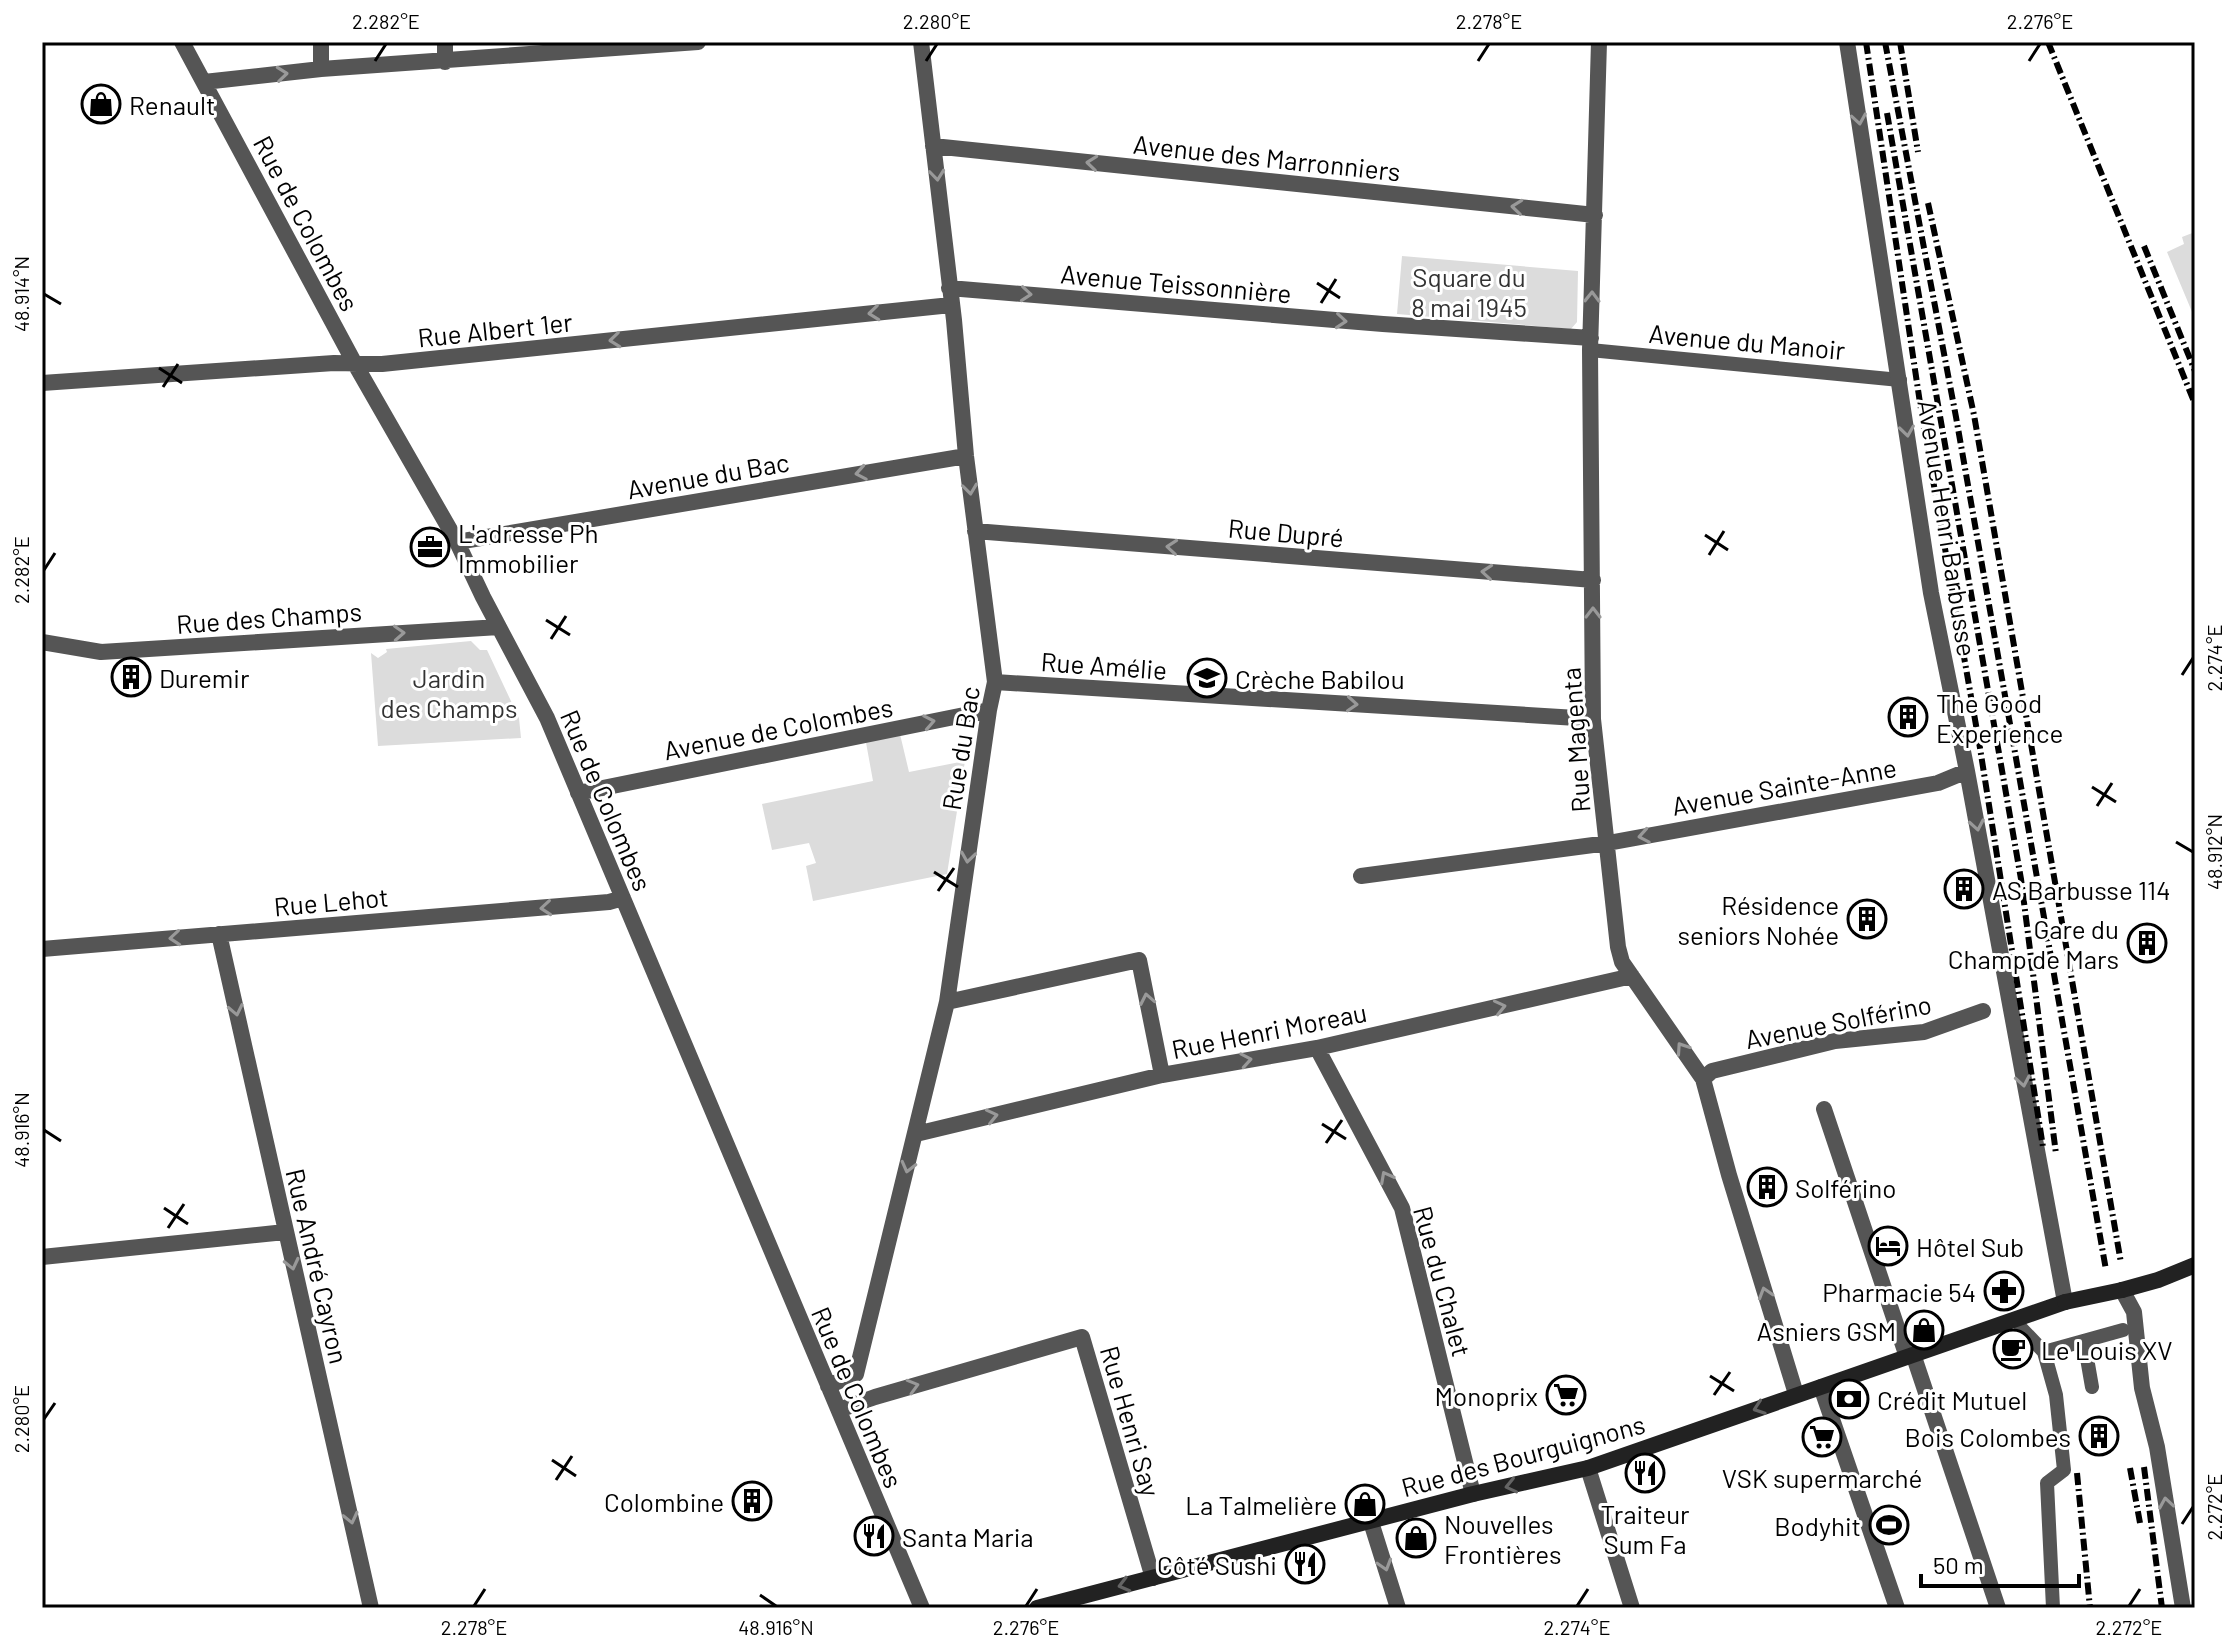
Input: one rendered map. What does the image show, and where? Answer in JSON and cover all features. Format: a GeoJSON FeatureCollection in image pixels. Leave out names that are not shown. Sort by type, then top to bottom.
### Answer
{"type":"FeatureCollection","features":[{"type":"Feature","properties":{"kind":"main road","name":"Rue des Bourguignons"},"geometry":{"type":"LineString","coordinates":[[1037,1608],[1473,1494],[1588,1468],[2065,1302],[2151,1282],[2195,1265]]}},
{"type":"Feature","properties":{"kind":"street","name":"Rue de Colombes"},"geometry":{"type":"LineString","coordinates":[[182,42],[355,364],[457,542],[547,718],[922,1608]]}},
{"type":"Feature","properties":{"kind":"street"},"geometry":{"type":"LineString","coordinates":[[321,42],[321,69]]}},
{"type":"Feature","properties":{"kind":"street"},"geometry":{"type":"LineString","coordinates":[[445,42],[445,62]]}},
{"type":"Feature","properties":{"kind":"street"},"geometry":{"type":"LineString","coordinates":[[204,82],[622,44],[698,42]]}},
{"type":"Feature","properties":{"kind":"street","name":"Rue du Bac"},"geometry":{"type":"LineString","coordinates":[[856,1374],[947,1002],[995,682],[966,456],[921,42]]}},
{"type":"Feature","properties":{"kind":"street","name":"Rue Magenta"},"geometry":{"type":"LineString","coordinates":[[1599,42],[1591,344],[1593,719],[1618,947],[1622,962],[1703,1079],[1796,1394]]}},
{"type":"Feature","properties":{"kind":"street","name":"Avenue Henri Barbusse"},"geometry":{"type":"LineString","coordinates":[[1847,42],[1931,593],[2065,1302]]}},
{"type":"Feature","properties":{"kind":"street","name":"Avenue des Marronniers"},"geometry":{"type":"LineString","coordinates":[[933,146],[1595,215]]}},
{"type":"Feature","properties":{"kind":"street","name":"Rue Albert 1er"},"geometry":{"type":"LineString","coordinates":[[42,383],[334,363],[382,364],[950,297]]}},
{"type":"Feature","properties":{"kind":"street","name":"Avenue Teissonnière"},"geometry":{"type":"LineString","coordinates":[[950,297],[1397,326],[1591,344]]}},
{"type":"Feature","properties":{"kind":"street","name":"Avenue du Manoir"},"geometry":{"type":"LineString","coordinates":[[1591,344],[1900,380]]}},
{"type":"Feature","properties":{"kind":"street","name":"Avenue du Bac"},"geometry":{"type":"LineString","coordinates":[[457,542],[966,456]]}},
{"type":"Feature","properties":{"kind":"street","name":"Rue Dupré"},"geometry":{"type":"LineString","coordinates":[[975,531],[1593,580]]}},
{"type":"Feature","properties":{"kind":"street","name":"Rue des Champs"},"geometry":{"type":"LineString","coordinates":[[42,642],[101,652],[499,627]]}},
{"type":"Feature","properties":{"kind":"street","name":"Rue Amélie"},"geometry":{"type":"LineString","coordinates":[[995,682],[1593,719]]}},
{"type":"Feature","properties":{"kind":"street","name":"Avenue de Colombes"},"geometry":{"type":"LineString","coordinates":[[578,793],[989,710]]}},
{"type":"Feature","properties":{"kind":"street","name":"Avenue Sainte-Anne"},"geometry":{"type":"LineString","coordinates":[[1361,876],[1608,843],[1938,783],[1967,771]]}},
{"type":"Feature","properties":{"kind":"street","name":"Rue Lehot"},"geometry":{"type":"LineString","coordinates":[[42,949],[609,902],[623,898]]}},
{"type":"Feature","properties":{"kind":"street","name":"Rue André Cayron"},"geometry":{"type":"LineString","coordinates":[[219,934],[371,1608]]}},
{"type":"Feature","properties":{"kind":"street"},"geometry":{"type":"LineString","coordinates":[[947,1002],[1139,960],[1162,1075]]}},
{"type":"Feature","properties":{"kind":"street","name":"Rue Henri Moreau"},"geometry":{"type":"LineString","coordinates":[[916,1134],[1162,1075],[1317,1048],[1632,976]]}},
{"type":"Feature","properties":{"kind":"street","name":"Avenue Solférino"},"geometry":{"type":"LineString","coordinates":[[1703,1079],[1712,1071],[1835,1041],[1924,1032],[1983,1011]]}},
{"type":"Feature","properties":{"kind":"street","name":"Rue du Chalet"},"geometry":{"type":"LineString","coordinates":[[1317,1048],[1402,1208],[1473,1494]]}},
{"type":"Feature","properties":{"kind":"street"},"geometry":{"type":"LineString","coordinates":[[1824,1109],[1998,1608]]}},
{"type":"Feature","properties":{"kind":"street"},"geometry":{"type":"LineString","coordinates":[[42,1257],[285,1232]]}},
{"type":"Feature","properties":{"kind":"street"},"geometry":{"type":"LineString","coordinates":[[2134,1312],[2151,1282]]}},
{"type":"Feature","properties":{"kind":"street"},"geometry":{"type":"LineString","coordinates":[[2122,1290],[2134,1312],[2142,1388],[2157,1447],[2183,1608]]}},
{"type":"Feature","properties":{"kind":"street"},"geometry":{"type":"LineString","coordinates":[[2021,1328],[2044,1352],[2056,1395],[2064,1470],[2047,1483],[2053,1608]]}},
{"type":"Feature","properties":{"kind":"street"},"geometry":{"type":"LineString","coordinates":[[2044,1352],[2123,1330]]}},
{"type":"Feature","properties":{"kind":"street","name":"Rue Henri Say"},"geometry":{"type":"LineString","coordinates":[[839,1410],[1082,1337],[1153,1578]]}},
{"type":"Feature","properties":{"kind":"street"},"geometry":{"type":"LineString","coordinates":[[2084,1341],[2092,1387]]}},
{"type":"Feature","properties":{"kind":"street"},"geometry":{"type":"LineString","coordinates":[[828,1386],[856,1374],[863,1389],[875,1397]]}},
{"type":"Feature","properties":{"kind":"street"},"geometry":{"type":"LineString","coordinates":[[1821,1387],[1897,1608]]}},
{"type":"Feature","properties":{"kind":"street"},"geometry":{"type":"LineString","coordinates":[[1588,1468],[1632,1608]]}},
{"type":"Feature","properties":{"kind":"street"},"geometry":{"type":"LineString","coordinates":[[1371,1522],[1398,1608]]}},
{"type":"Feature","properties":{"kind":"green space"},"geometry":{"type":"Polygon","coordinates":[[[2195,232],[2195,319],[2167,252],[2184,244],[2182,237],[2195,232]]]}},
{"type":"Feature","properties":{"kind":"green space","name":"Square du 8 mai 1945"},"geometry":{"type":"Polygon","coordinates":[[[1402,256],[1578,271],[1577,322],[1571,329],[1397,314],[1402,256]]]}},
{"type":"Feature","properties":{"kind":"green space","name":"Jardin des Champs"},"geometry":{"type":"Polygon","coordinates":[[[471,641],[480,650],[487,650],[519,718],[521,738],[378,746],[371,653],[378,658],[387,652],[386,649],[471,641]]]}},
{"type":"Feature","properties":{"kind":"green space"},"geometry":{"type":"Polygon","coordinates":[[[899,730],[909,772],[965,761],[947,874],[813,901],[806,866],[816,863],[809,843],[772,850],[762,804],[873,781],[865,737],[899,730]]]}},
{"type":"Feature","properties":{"kind":"railway"},"geometry":{"type":"LineString","coordinates":[[1866,42],[1923,423],[1980,748],[2043,1147]]}},
{"type":"Feature","properties":{"kind":"railway"},"geometry":{"type":"LineString","coordinates":[[1885,42],[1956,417],[2106,1270]]}},
{"type":"Feature","properties":{"kind":"railway"},"geometry":{"type":"LineString","coordinates":[[1900,42],[1918,152]]}},
{"type":"Feature","properties":{"kind":"railway"},"geometry":{"type":"LineString","coordinates":[[2048,42],[2195,404]]}},
{"type":"Feature","properties":{"kind":"railway"},"geometry":{"type":"LineString","coordinates":[[1887,113],[2021,879],[2056,1154]]}},
{"type":"Feature","properties":{"kind":"railway"},"geometry":{"type":"LineString","coordinates":[[1928,203],[1974,415],[2121,1263]]}},
{"type":"Feature","properties":{"kind":"railway"},"geometry":{"type":"LineString","coordinates":[[2144,246],[2195,371]]}},
{"type":"Feature","properties":{"kind":"railway"},"geometry":{"type":"LineString","coordinates":[[2144,1467],[2162,1608]]}},
{"type":"Feature","properties":{"kind":"railway"},"geometry":{"type":"LineString","coordinates":[[2130,1468],[2140,1523]]}},
{"type":"Feature","properties":{"kind":"railway"},"geometry":{"type":"LineString","coordinates":[[2077,1473],[2090,1608]]}},
{"type":"Feature","properties":{"kind":"place","name":"Renault"},"geometry":{"type":"Point","coordinates":[101,104]}},
{"type":"Feature","properties":{"kind":"place","name":"L'adresse Ph Immobilier"},"geometry":{"type":"Point","coordinates":[430,547]}},
{"type":"Feature","properties":{"kind":"place","name":"Duremir"},"geometry":{"type":"Point","coordinates":[131,677]}},
{"type":"Feature","properties":{"kind":"place","name":"Crèche Babilou"},"geometry":{"type":"Point","coordinates":[1207,678]}},
{"type":"Feature","properties":{"kind":"place","name":"The Good Experience"},"geometry":{"type":"Point","coordinates":[1908,717]}},
{"type":"Feature","properties":{"kind":"place","name":"AS Barbusse 114"},"geometry":{"type":"Point","coordinates":[1964,889]}},
{"type":"Feature","properties":{"kind":"place","name":"Résidence seniors Nohée"},"geometry":{"type":"Point","coordinates":[1867,919]}},
{"type":"Feature","properties":{"kind":"place","name":"Gare du Champ de Mars"},"geometry":{"type":"Point","coordinates":[2147,943]}},
{"type":"Feature","properties":{"kind":"place","name":"Solférino"},"geometry":{"type":"Point","coordinates":[1767,1187]}},
{"type":"Feature","properties":{"kind":"place","name":"Hôtel Sub"},"geometry":{"type":"Point","coordinates":[1888,1246]}},
{"type":"Feature","properties":{"kind":"place","name":"Pharmacie 54"},"geometry":{"type":"Point","coordinates":[2004,1291]}},
{"type":"Feature","properties":{"kind":"place","name":"Asniers GSM"},"geometry":{"type":"Point","coordinates":[1924,1330]}},
{"type":"Feature","properties":{"kind":"place","name":"Le Louis XV"},"geometry":{"type":"Point","coordinates":[2013,1349]}},
{"type":"Feature","properties":{"kind":"place","name":"Monoprix"},"geometry":{"type":"Point","coordinates":[1566,1395]}},
{"type":"Feature","properties":{"kind":"place","name":"Crédit Mutuel"},"geometry":{"type":"Point","coordinates":[1849,1399]}},
{"type":"Feature","properties":{"kind":"place","name":"Bois Colombes"},"geometry":{"type":"Point","coordinates":[2099,1436]}},
{"type":"Feature","properties":{"kind":"place","name":"VSK supermarché"},"geometry":{"type":"Point","coordinates":[1822,1437]}},
{"type":"Feature","properties":{"kind":"place","name":"Traiteur Sum Fa"},"geometry":{"type":"Point","coordinates":[1645,1473]}},
{"type":"Feature","properties":{"kind":"place","name":"Colombine"},"geometry":{"type":"Point","coordinates":[752,1501]}},
{"type":"Feature","properties":{"kind":"place","name":"La Talmelière"},"geometry":{"type":"Point","coordinates":[1365,1504]}},
{"type":"Feature","properties":{"kind":"place","name":"Bodyhit"},"geometry":{"type":"Point","coordinates":[1889,1525]}},
{"type":"Feature","properties":{"kind":"place","name":"Santa Maria"},"geometry":{"type":"Point","coordinates":[874,1536]}},
{"type":"Feature","properties":{"kind":"place","name":"Nouvelles Frontières"},"geometry":{"type":"Point","coordinates":[1416,1538]}},
{"type":"Feature","properties":{"kind":"place","name":"Côté Sushi"},"geometry":{"type":"Point","coordinates":[1305,1564]}}]}
